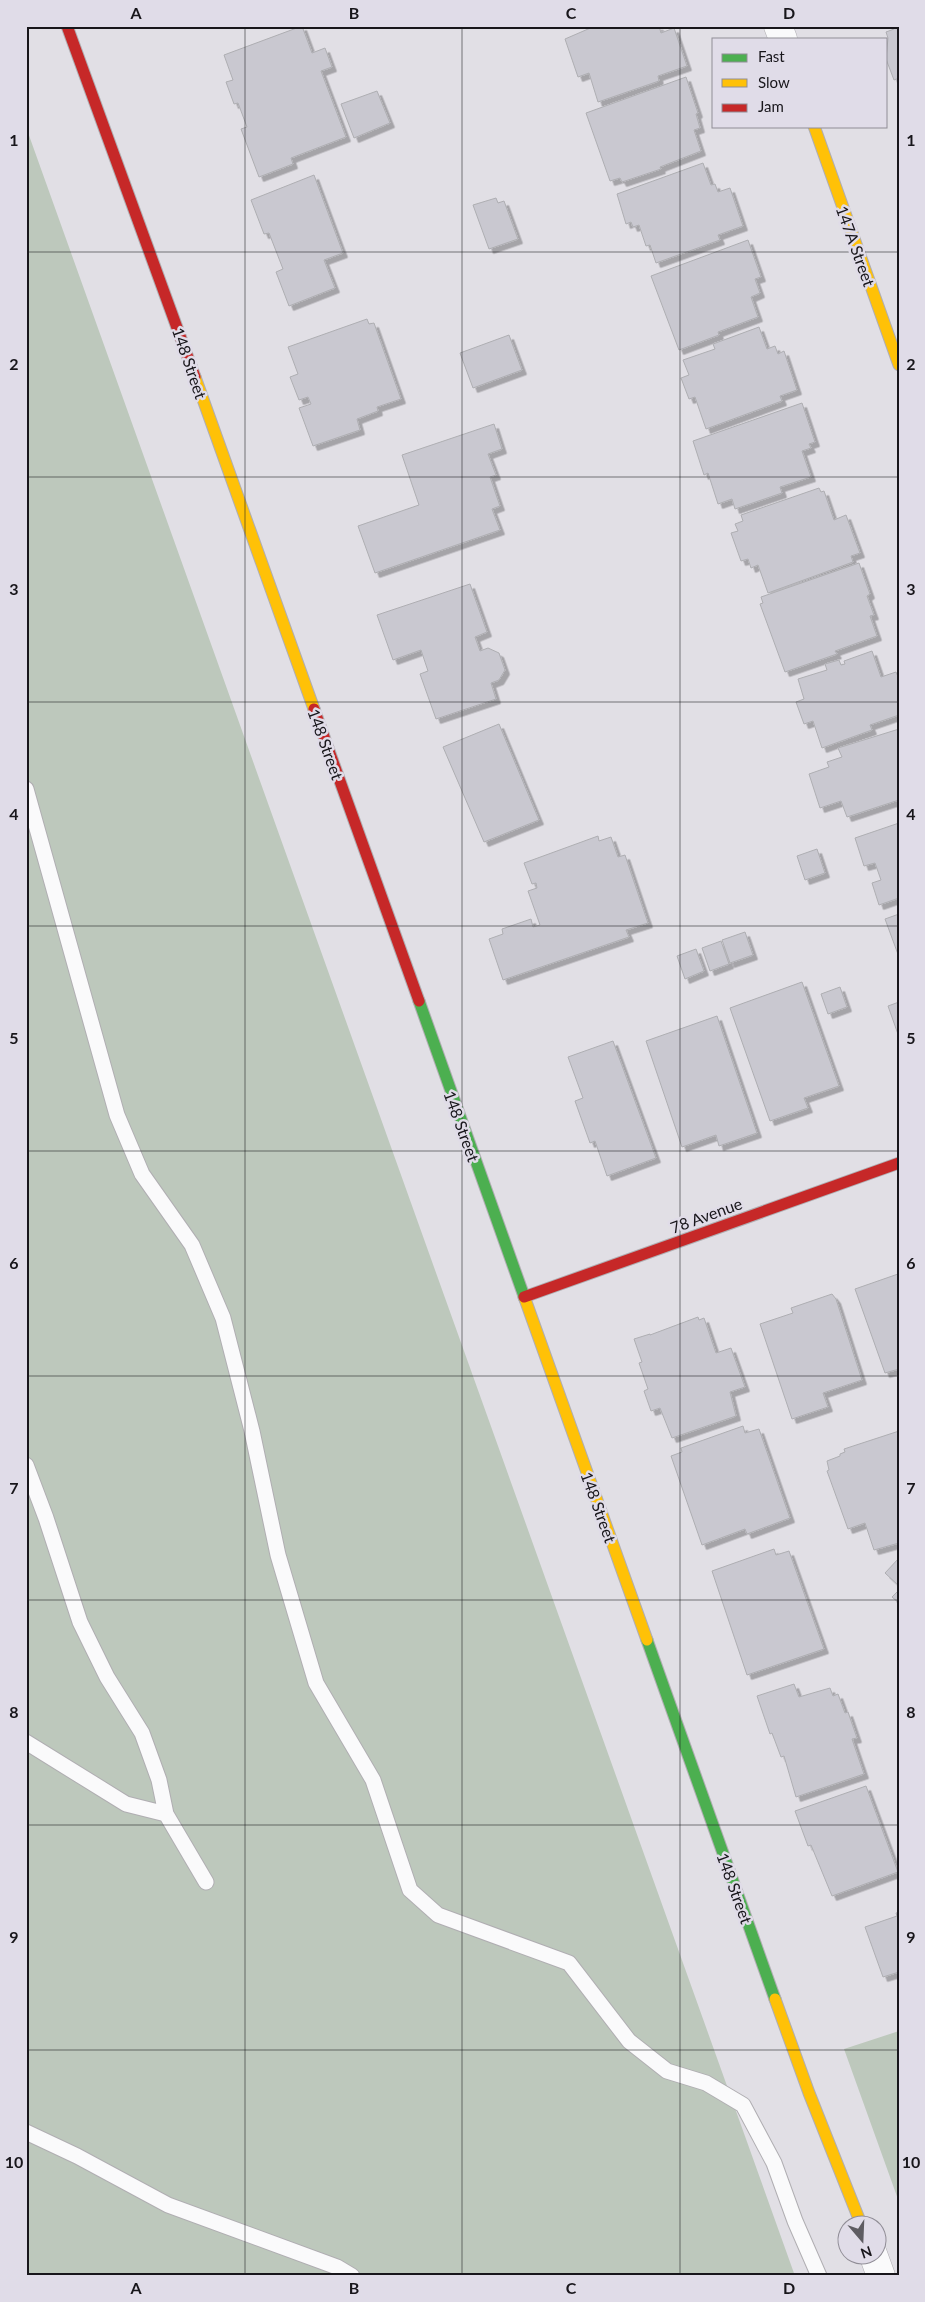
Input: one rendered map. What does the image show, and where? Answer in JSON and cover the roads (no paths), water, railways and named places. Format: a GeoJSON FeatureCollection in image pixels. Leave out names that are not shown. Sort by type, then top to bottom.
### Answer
{"type":"FeatureCollection","features":[{"type":"Feature","properties":{"kind":"street","name":"148 Street"},"geometry":{"type":"LineString","coordinates":[[66,26],[170,306],[809,2093],[857,2214]]}},
{"type":"Feature","properties":{"kind":"street"},"geometry":{"type":"LineString","coordinates":[[778,26],[783,38]]}},
{"type":"Feature","properties":{"kind":"street","name":"147A Street"},"geometry":{"type":"LineString","coordinates":[[815,128],[899,365]]}},
{"type":"Feature","properties":{"kind":"street","name":"78 Avenue"},"geometry":{"type":"LineString","coordinates":[[524,1297],[899,1163]]}},
{"type":"Feature","properties":{"kind":"street"},"geometry":{"type":"LineString","coordinates":[[877,2264],[882,2276]]}},
{"type":"Feature","properties":{"kind":"lane"},"geometry":{"type":"LineString","coordinates":[[26,789],[117,1115],[142,1174],[192,1245],[224,1318],[252,1431],[278,1555],[316,1682],[373,1780],[410,1890],[438,1915],[569,1963],[629,2041],[668,2071],[706,2083],[743,2105],[774,2163],[795,2221],[819,2276]]}},
{"type":"Feature","properties":{"kind":"lane"},"geometry":{"type":"LineString","coordinates":[[26,1465],[46,1518],[80,1622],[107,1677],[142,1733],[159,1780],[166,1814],[206,1882]]}},
{"type":"Feature","properties":{"kind":"lane"},"geometry":{"type":"LineString","coordinates":[[26,1742],[126,1804],[166,1814]]}},
{"type":"Feature","properties":{"kind":"lane"},"geometry":{"type":"LineString","coordinates":[[26,2132],[78,2156],[168,2205],[337,2267],[352,2276]]}}]}
